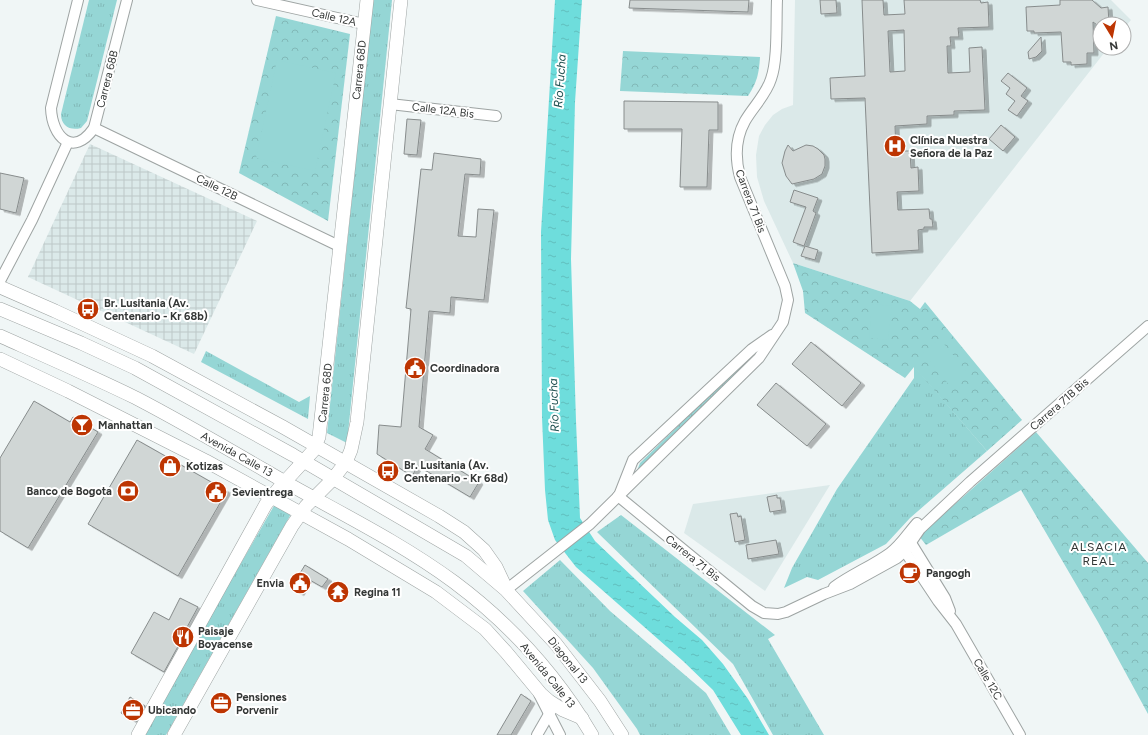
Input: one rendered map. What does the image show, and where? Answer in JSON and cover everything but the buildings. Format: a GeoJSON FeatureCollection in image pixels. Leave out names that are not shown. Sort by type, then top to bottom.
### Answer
{"type":"FeatureCollection","features":[{"type":"Feature","properties":{"kind":"main road","name":"Carrera 68D"},"geometry":{"type":"LineString","coordinates":[[138,735],[271,497],[304,462],[316,446],[321,429],[339,246],[367,0]]}},
{"type":"Feature","properties":{"kind":"main road"},"geometry":{"type":"LineString","coordinates":[[174,735],[301,513],[333,479],[346,462],[352,450],[357,422],[401,0]]}},
{"type":"Feature","properties":{"kind":"main road"},"geometry":{"type":"LineString","coordinates":[[0,287],[55,310],[152,356],[346,462],[439,516],[477,542],[496,567],[506,590]]}},
{"type":"Feature","properties":{"kind":"main road"},"geometry":{"type":"LineString","coordinates":[[0,308],[112,357],[200,404],[304,462],[460,553],[481,567],[506,590]]}},
{"type":"Feature","properties":{"kind":"main road"},"geometry":{"type":"LineString","coordinates":[[55,310],[112,357]]}},
{"type":"Feature","properties":{"kind":"main road","name":"Avenida Calle 13"},"geometry":{"type":"LineString","coordinates":[[0,336],[136,399],[399,546],[431,566],[477,600],[512,632],[551,676],[582,718]]}},
{"type":"Feature","properties":{"kind":"main road","name":"Avenida Calle 13"},"geometry":{"type":"LineString","coordinates":[[3,359],[186,451],[301,513],[413,577],[472,618],[494,638],[552,709],[582,718]]}},
{"type":"Feature","properties":{"kind":"main road","name":"Diagonal 13"},"geometry":{"type":"LineString","coordinates":[[506,590],[556,644],[600,701],[622,735]]}},
{"type":"Feature","properties":{"kind":"main road"},"geometry":{"type":"LineString","coordinates":[[472,618],[512,632]]}},
{"type":"Feature","properties":{"kind":"main road"},"geometry":{"type":"LineString","coordinates":[[582,718],[592,735]]}},
{"type":"Feature","properties":{"kind":"street"},"geometry":{"type":"LineString","coordinates":[[78,0],[51,108],[53,126],[57,133],[68,142],[76,142],[84,138],[90,134],[94,128]]}},
{"type":"Feature","properties":{"kind":"street","name":"Carrera 68B"},"geometry":{"type":"LineString","coordinates":[[94,128],[127,0]]}},
{"type":"Feature","properties":{"kind":"street","name":"Calle 12A"},"geometry":{"type":"LineString","coordinates":[[258,0],[364,24]]}},
{"type":"Feature","properties":{"kind":"street","name":"Carrera 71 Bis"},"geometry":{"type":"LineString","coordinates":[[506,590],[590,524],[759,358],[784,322],[788,300],[784,286],[740,177],[736,150],[738,136],[745,121],[767,88],[771,79],[774,66],[777,0]]}},
{"type":"Feature","properties":{"kind":"street","name":"Calle 12A Bis"},"geometry":{"type":"LineString","coordinates":[[390,104],[496,116]]}},
{"type":"Feature","properties":{"kind":"street","name":"Calle 12B"},"geometry":{"type":"LineString","coordinates":[[94,128],[339,246]]}},
{"type":"Feature","properties":{"kind":"street"},"geometry":{"type":"LineString","coordinates":[[0,281],[32,220],[68,142]]}},
{"type":"Feature","properties":{"kind":"street","name":"Carrera 71B Bis"},"geometry":{"type":"LineString","coordinates":[[771,614],[786,612],[824,594],[850,584],[888,564],[920,529],[970,482],[1148,326]]}},
{"type":"Feature","properties":{"kind":"street","name":"Carrera 71 Bis"},"geometry":{"type":"LineString","coordinates":[[618,496],[633,460],[752,349],[777,332]]}},
{"type":"Feature","properties":{"kind":"street","name":"Carrera 71 Bis"},"geometry":{"type":"LineString","coordinates":[[618,496],[752,606],[764,613],[771,614]]}},
{"type":"Feature","properties":{"kind":"street","name":"Calle 12C"},"geometry":{"type":"LineString","coordinates":[[906,543],[938,601],[956,624],[1020,735]]}},
{"type":"Feature","properties":{"kind":"street"},"geometry":{"type":"LineString","coordinates":[[537,735],[552,709]]}},
{"type":"Feature","properties":{"kind":"street"},"geometry":{"type":"LineString","coordinates":[[552,709],[560,735]]}},
{"type":"Feature","properties":{"kind":"shaded area","name":"Clínica Nuestra Señora de la Paz"},"geometry":{"type":"Polygon","coordinates":[[[795,0],[1111,0],[1127,16],[1092,16],[1092,56],[1102,56],[910,301],[793,263],[764,201],[757,177],[756,155],[759,136],[765,125],[773,115],[782,109],[793,105],[795,0]]]}},
{"type":"Feature","properties":{"kind":"shaded area"},"geometry":{"type":"Polygon","coordinates":[[[90,144],[257,221],[194,354],[28,277],[90,144]]]}},
{"type":"Feature","properties":{"kind":"shaded area"},"geometry":{"type":"Polygon","coordinates":[[[830,485],[765,591],[684,533],[693,504],[830,485]]]}},
{"type":"Feature","properties":{"kind":"green space"},"geometry":{"type":"Polygon","coordinates":[[[89,0],[117,0],[87,121],[81,128],[73,129],[64,124],[61,114],[89,0]]]}},
{"type":"Feature","properties":{"kind":"green space"},"geometry":{"type":"Polygon","coordinates":[[[373,0],[392,0],[347,443],[327,433],[373,0]]]}},
{"type":"Feature","properties":{"kind":"green space"},"geometry":{"type":"Polygon","coordinates":[[[276,16],[350,34],[328,221],[239,173],[276,16]]]}},
{"type":"Feature","properties":{"kind":"green space"},"geometry":{"type":"Polygon","coordinates":[[[623,51],[760,57],[757,78],[748,96],[620,91],[623,51]]]}},
{"type":"Feature","properties":{"kind":"green space"},"geometry":{"type":"Polygon","coordinates":[[[277,60],[336,73],[315,171],[256,158],[277,60]]]}},
{"type":"Feature","properties":{"kind":"green space"},"geometry":{"type":"Polygon","coordinates":[[[793,263],[910,301],[920,309],[925,302],[1022,420],[987,451],[914,367],[905,378],[805,313],[803,291],[793,263]]]}},
{"type":"Feature","properties":{"kind":"green space"},"geometry":{"type":"Polygon","coordinates":[[[872,304],[892,306],[888,340],[869,338],[872,304]]]}},
{"type":"Feature","properties":{"kind":"green space"},"geometry":{"type":"Polygon","coordinates":[[[940,339],[966,371],[949,385],[923,352],[940,339]]]}},
{"type":"Feature","properties":{"kind":"green space"},"geometry":{"type":"Polygon","coordinates":[[[206,351],[299,402],[310,396],[308,419],[201,362],[206,351]]]}},
{"type":"Feature","properties":{"kind":"green space"},"geometry":{"type":"Polygon","coordinates":[[[746,360],[748,362],[637,471],[640,463],[746,360]]]}},
{"type":"Feature","properties":{"kind":"green space"},"geometry":{"type":"Polygon","coordinates":[[[914,366],[987,451],[910,518],[886,544],[818,580],[807,577],[784,588],[792,568],[837,489],[914,378],[914,366]]]}},
{"type":"Feature","properties":{"kind":"green space"},"geometry":{"type":"Polygon","coordinates":[[[1036,432],[1148,563],[1148,714],[1098,622],[1021,490],[926,545],[919,536],[1036,432]]]}},
{"type":"Feature","properties":{"kind":"green space"},"geometry":{"type":"Polygon","coordinates":[[[275,504],[291,514],[166,735],[142,735],[275,504]]]}},
{"type":"Feature","properties":{"kind":"green space"},"geometry":{"type":"Polygon","coordinates":[[[621,515],[775,635],[768,639],[824,735],[773,735],[733,664],[597,532],[621,515]]]}},
{"type":"Feature","properties":{"kind":"green space"},"geometry":{"type":"Polygon","coordinates":[[[560,560],[610,611],[706,693],[731,735],[640,735],[593,668],[523,591],[560,560]]]}},
{"type":"Feature","properties":{"kind":"water","name":"Río Fucha"},"geometry":{"type":"Polygon","coordinates":[[[555,0],[582,0],[575,102],[571,259],[580,518],[595,541],[675,617],[702,640],[723,664],[748,699],[769,735],[741,735],[713,690],[683,661],[576,567],[555,540],[548,520],[545,490],[542,417],[541,232],[555,0]]]}},
{"type":"Feature","properties":{"kind":"place","name":"Clínica Nuestra Señora de la Paz"},"geometry":{"type":"Point","coordinates":[895,146]}},
{"type":"Feature","properties":{"kind":"place","name":"Br. Lusitania (Av. Centenario - Kr 68b)"},"geometry":{"type":"Point","coordinates":[88,309]}},
{"type":"Feature","properties":{"kind":"place","name":"Coordinadora"},"geometry":{"type":"Point","coordinates":[415,368]}},
{"type":"Feature","properties":{"kind":"place","name":"Manhattan"},"geometry":{"type":"Point","coordinates":[82,425]}},
{"type":"Feature","properties":{"kind":"place","name":"Kotizas"},"geometry":{"type":"Point","coordinates":[170,466]}},
{"type":"Feature","properties":{"kind":"place","name":"Br. Lusitania (Av. Centenario - Kr 68d)"},"geometry":{"type":"Point","coordinates":[388,471]}},
{"type":"Feature","properties":{"kind":"place","name":"Banco de Bogota"},"geometry":{"type":"Point","coordinates":[128,491]}},
{"type":"Feature","properties":{"kind":"place","name":"Sevientrega"},"geometry":{"type":"Point","coordinates":[216,492]}},
{"type":"Feature","properties":{"kind":"place","name":"Pangogh"},"geometry":{"type":"Point","coordinates":[910,573]}},
{"type":"Feature","properties":{"kind":"place","name":"Envia"},"geometry":{"type":"Point","coordinates":[300,583]}},
{"type":"Feature","properties":{"kind":"place","name":"Regina 11"},"geometry":{"type":"Point","coordinates":[338,592]}},
{"type":"Feature","properties":{"kind":"place","name":"Paisaje Boyacense"},"geometry":{"type":"Point","coordinates":[183,637]}},
{"type":"Feature","properties":{"kind":"place","name":"Pensiones Porvenir"},"geometry":{"type":"Point","coordinates":[221,703]}},
{"type":"Feature","properties":{"kind":"place","name":"Ubicando"},"geometry":{"type":"Point","coordinates":[133,710]}},
{"type":"Feature","properties":{"kind":"district","name":"ALSACIA REAL"},"geometry":{"type":"Point","coordinates":[1099,554]}}]}
